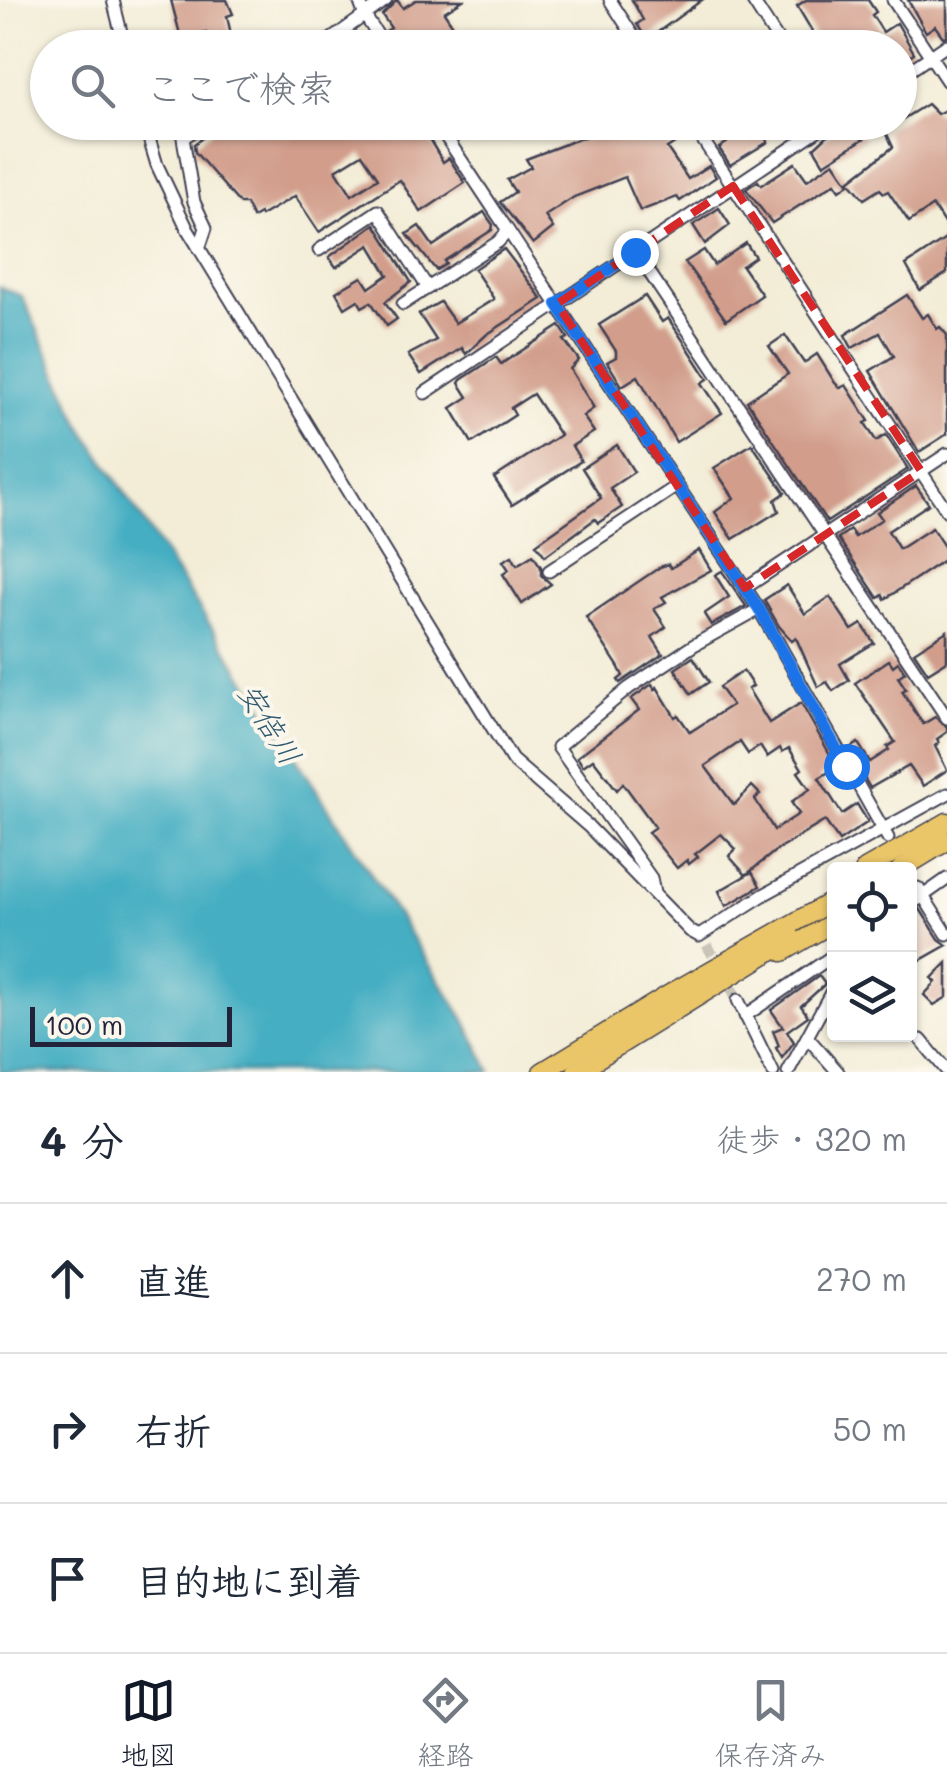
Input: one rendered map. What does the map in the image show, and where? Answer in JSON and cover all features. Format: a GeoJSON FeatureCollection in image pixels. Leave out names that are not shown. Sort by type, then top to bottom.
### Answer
{"type":"FeatureCollection","features":[{"type":"Feature","properties":{"kind":"highway"},"geometry":{"type":"LineString","coordinates":[[885,862],[946,837]]}},
{"type":"Feature","properties":{"kind":"highway"},"geometry":{"type":"LineString","coordinates":[[900,862],[946,837]]}},
{"type":"Feature","properties":{"kind":"highway"},"geometry":{"type":"LineString","coordinates":[[912,862],[946,837]]}},
{"type":"Feature","properties":{"kind":"highway"},"geometry":{"type":"LineString","coordinates":[[917,886],[946,837]]}},
{"type":"Feature","properties":{"kind":"highway"},"geometry":{"type":"LineString","coordinates":[[682,997],[757,934],[827,891]]}},
{"type":"Feature","properties":{"kind":"highway"},"geometry":{"type":"LineString","coordinates":[[576,1072],[682,997],[827,904]]}},
{"type":"Feature","properties":{"kind":"highway"},"geometry":{"type":"LineString","coordinates":[[542,1072],[827,915]]}},
{"type":"Feature","properties":{"kind":"highway"},"geometry":{"type":"LineString","coordinates":[[682,997],[827,925]]}},
{"type":"Feature","properties":{"kind":"street"},"geometry":{"type":"LineString","coordinates":[[113,0],[120,30]]}},
{"type":"Feature","properties":{"kind":"street"},"geometry":{"type":"LineString","coordinates":[[359,0],[375,30]]}},
{"type":"Feature","properties":{"kind":"street"},"geometry":{"type":"LineString","coordinates":[[345,30],[386,0]]}},
{"type":"Feature","properties":{"kind":"street"},"geometry":{"type":"LineString","coordinates":[[610,0],[629,30]]}},
{"type":"Feature","properties":{"kind":"street"},"geometry":{"type":"LineString","coordinates":[[752,0],[771,30]]}},
{"type":"Feature","properties":{"kind":"street"},"geometry":{"type":"LineString","coordinates":[[893,0],[913,30]]}},
{"type":"Feature","properties":{"kind":"street"},"geometry":{"type":"LineString","coordinates":[[917,35],[947,81]]}},
{"type":"Feature","properties":{"kind":"street"},"geometry":{"type":"LineString","coordinates":[[917,65],[947,46]]}},
{"type":"Feature","properties":{"kind":"street"},"geometry":{"type":"LineString","coordinates":[[150,140],[157,164],[198,248],[512,760],[588,826],[703,941],[736,910],[885,833],[947,794]]}},
{"type":"Feature","properties":{"kind":"street"},"geometry":{"type":"LineString","coordinates":[[184,140],[194,202],[206,228],[198,248]]}},
{"type":"Feature","properties":{"kind":"street"},"geometry":{"type":"LineString","coordinates":[[448,140],[746,588],[885,833]]}},
{"type":"Feature","properties":{"kind":"street"},"geometry":{"type":"LineString","coordinates":[[703,140],[947,511]]}},
{"type":"Feature","properties":{"kind":"street"},"geometry":{"type":"LineString","coordinates":[[425,392],[803,140]]}},
{"type":"Feature","properties":{"kind":"street"},"geometry":{"type":"LineString","coordinates":[[319,250],[378,211],[428,288]]}},
{"type":"Feature","properties":{"kind":"street"},"geometry":{"type":"LineString","coordinates":[[403,304],[498,242],[508,231]]}},
{"type":"Feature","properties":{"kind":"street"},"geometry":{"type":"LineString","coordinates":[[635,252],[947,718]]}},
{"type":"Feature","properties":{"kind":"street"},"geometry":{"type":"LineString","coordinates":[[746,588],[947,454]]}},
{"type":"Feature","properties":{"kind":"street"},"geometry":{"type":"LineString","coordinates":[[549,571],[677,486]]}},
{"type":"Feature","properties":{"kind":"street"},"geometry":{"type":"LineString","coordinates":[[655,897],[651,878],[558,747],[629,688],[759,609]]}},
{"type":"Feature","properties":{"kind":"street"},"geometry":{"type":"LineString","coordinates":[[947,879],[917,886],[947,934]]}},
{"type":"Feature","properties":{"kind":"street"},"geometry":{"type":"LineString","coordinates":[[745,1016],[827,960]]}},
{"type":"Feature","properties":{"kind":"street"},"geometry":{"type":"LineString","coordinates":[[738,1000],[773,1072]]}},
{"type":"Feature","properties":{"kind":"street"},"geometry":{"type":"LineString","coordinates":[[788,1072],[827,1001]]}},
{"type":"Feature","properties":{"kind":"street"},"geometry":{"type":"LineString","coordinates":[[808,1038],[838,1072]]}},
{"type":"Feature","properties":{"kind":"street"},"geometry":{"type":"LineString","coordinates":[[921,1040],[947,1071]]}},
{"type":"Feature","properties":{"kind":"highlighted area"},"geometry":{"type":"Polygon","coordinates":[[[733,186],[921,471],[745,588],[557,304],[733,186]]]}},
{"type":"Feature","properties":{"kind":"water","name":"安倍川"},"geometry":{"type":"Polygon","coordinates":[[[0,287],[22,296],[81,425],[464,1018],[491,1072],[0,1072],[0,287]]]}},
{"type":"Feature","properties":{"kind":"building"},"geometry":{"type":"Polygon","coordinates":[[[171,0],[227,0],[233,14],[227,16],[230,30],[179,30],[171,0]]]}},
{"type":"Feature","properties":{"kind":"building"},"geometry":{"type":"Polygon","coordinates":[[[397,0],[403,8],[416,0],[463,0],[444,12],[456,30],[388,30],[391,28],[382,15],[397,0]]]}},
{"type":"Feature","properties":{"kind":"building"},"geometry":{"type":"Polygon","coordinates":[[[632,0],[702,0],[661,30],[641,30],[637,24],[643,20],[632,0]]]}},
{"type":"Feature","properties":{"kind":"building"},"geometry":{"type":"Polygon","coordinates":[[[806,0],[868,0],[882,30],[811,30],[797,6],[806,0]]]}},
{"type":"Feature","properties":{"kind":"building"},"geometry":{"type":"Polygon","coordinates":[[[908,0],[947,0],[947,36],[943,37],[935,26],[926,32],[908,0]]]}},
{"type":"Feature","properties":{"kind":"building"},"geometry":{"type":"Polygon","coordinates":[[[927,104],[937,114],[947,109],[947,228],[933,206],[909,222],[888,191],[880,189],[864,199],[849,181],[893,147],[890,140],[917,140],[917,110],[927,104]]]}},
{"type":"Feature","properties":{"kind":"building"},"geometry":{"type":"Polygon","coordinates":[[[199,140],[430,140],[443,162],[449,158],[465,183],[421,212],[400,180],[319,232],[295,196],[253,218],[246,204],[240,204],[195,152],[194,144],[199,140]],[[362,154],[336,170],[352,195],[378,178],[362,154]]]}},
{"type":"Feature","properties":{"kind":"building"},"geometry":{"type":"Polygon","coordinates":[[[576,140],[679,140],[667,148],[688,179],[709,166],[716,177],[680,201],[677,197],[640,211],[625,177],[574,197],[545,216],[553,228],[533,244],[500,202],[515,192],[507,180],[531,167],[526,159],[576,140]]]}},
{"type":"Feature","properties":{"kind":"building"},"geometry":{"type":"Polygon","coordinates":[[[731,140],[768,142],[730,165],[719,148],[731,140]]]}},
{"type":"Feature","properties":{"kind":"building"},"geometry":{"type":"Polygon","coordinates":[[[823,140],[862,140],[824,164],[814,148],[823,140]]]}},
{"type":"Feature","properties":{"kind":"building"},"geometry":{"type":"Polygon","coordinates":[[[834,162],[849,184],[840,190],[835,183],[772,223],[746,189],[758,181],[761,185],[795,163],[807,180],[834,162]]]}},
{"type":"Feature","properties":{"kind":"building"},"geometry":{"type":"Polygon","coordinates":[[[719,208],[730,225],[705,244],[693,225],[719,208]]]}},
{"type":"Feature","properties":{"kind":"building"},"geometry":{"type":"Polygon","coordinates":[[[484,212],[492,230],[436,270],[407,234],[419,226],[433,246],[484,212]]]}},
{"type":"Feature","properties":{"kind":"building"},"geometry":{"type":"Polygon","coordinates":[[[375,224],[411,282],[385,302],[397,319],[387,326],[371,302],[362,307],[358,300],[345,308],[336,292],[362,277],[369,288],[388,275],[370,245],[336,267],[329,257],[375,224]]]}},
{"type":"Feature","properties":{"kind":"building"},"geometry":{"type":"Polygon","coordinates":[[[947,238],[947,273],[920,290],[906,265],[947,238]]]}},
{"type":"Feature","properties":{"kind":"building"},"geometry":{"type":"Polygon","coordinates":[[[746,243],[755,257],[742,266],[762,295],[726,320],[685,262],[704,250],[714,265],[746,243]]]}},
{"type":"Feature","properties":{"kind":"building"},"geometry":{"type":"Polygon","coordinates":[[[504,249],[542,299],[486,335],[466,354],[462,348],[421,374],[408,355],[436,340],[419,314],[440,302],[455,323],[494,299],[474,269],[504,249]]]}},
{"type":"Feature","properties":{"kind":"building"},"geometry":{"type":"Polygon","coordinates":[[[907,295],[922,318],[928,314],[937,329],[940,327],[947,335],[947,434],[919,452],[870,371],[894,356],[880,333],[852,348],[845,335],[907,295]]]}},
{"type":"Feature","properties":{"kind":"building"},"geometry":{"type":"Polygon","coordinates":[[[645,296],[662,322],[668,318],[686,345],[708,379],[702,383],[722,413],[676,442],[638,376],[622,386],[607,362],[616,357],[616,351],[599,325],[645,296]]]}},
{"type":"Feature","properties":{"kind":"building"},"geometry":{"type":"Polygon","coordinates":[[[560,326],[568,338],[564,340],[579,360],[570,369],[594,408],[583,416],[594,432],[572,446],[581,461],[512,505],[494,478],[560,435],[533,394],[511,408],[515,415],[472,443],[451,408],[468,397],[461,380],[496,357],[501,364],[560,326]]]}},
{"type":"Feature","properties":{"kind":"building"},"geometry":{"type":"Polygon","coordinates":[[[785,335],[804,363],[817,354],[835,383],[840,388],[846,385],[869,421],[865,423],[876,441],[886,435],[908,469],[827,522],[747,401],[788,374],[769,346],[785,335]]]}},
{"type":"Feature","properties":{"kind":"building"},"geometry":{"type":"Polygon","coordinates":[[[752,444],[785,493],[775,500],[779,511],[733,539],[715,512],[734,498],[714,468],[752,444]]]}},
{"type":"Feature","properties":{"kind":"building"},"geometry":{"type":"Polygon","coordinates":[[[617,445],[634,472],[610,488],[622,507],[598,523],[595,519],[545,556],[536,544],[601,498],[582,468],[617,445]]]}},
{"type":"Feature","properties":{"kind":"building"},"geometry":{"type":"Polygon","coordinates":[[[916,486],[929,504],[888,531],[899,549],[932,528],[947,551],[947,558],[885,599],[883,595],[878,598],[838,538],[850,530],[855,537],[882,519],[877,512],[916,486]]]}},
{"type":"Feature","properties":{"kind":"building"},"geometry":{"type":"Polygon","coordinates":[[[699,550],[711,570],[662,597],[666,602],[654,609],[666,627],[652,637],[663,654],[620,683],[618,680],[623,676],[618,666],[586,617],[660,567],[668,564],[671,568],[699,550]]]}},
{"type":"Feature","properties":{"kind":"building"},"geometry":{"type":"Polygon","coordinates":[[[533,555],[541,575],[551,584],[522,604],[503,574],[509,570],[503,561],[512,556],[517,565],[533,555]]]}},
{"type":"Feature","properties":{"kind":"building"},"geometry":{"type":"Polygon","coordinates":[[[722,571],[746,606],[711,625],[704,614],[729,597],[715,575],[722,571]]]}},
{"type":"Feature","properties":{"kind":"building"},"geometry":{"type":"Polygon","coordinates":[[[787,585],[805,614],[830,597],[852,630],[862,624],[874,643],[840,664],[849,680],[833,691],[827,682],[818,687],[796,638],[792,641],[779,626],[764,600],[787,585]]]}},
{"type":"Feature","properties":{"kind":"building"},"geometry":{"type":"Polygon","coordinates":[[[947,631],[947,661],[928,673],[914,652],[947,631]]]}},
{"type":"Feature","properties":{"kind":"building"},"geometry":{"type":"Polygon","coordinates":[[[693,657],[709,682],[691,694],[675,669],[693,657]]]}},
{"type":"Feature","properties":{"kind":"building"},"geometry":{"type":"Polygon","coordinates":[[[889,660],[893,666],[898,662],[905,672],[898,677],[906,689],[902,691],[923,724],[935,717],[947,727],[935,746],[947,770],[923,786],[909,766],[870,788],[848,749],[858,743],[870,762],[895,742],[855,683],[889,660]]]}},
{"type":"Feature","properties":{"kind":"building"},"geometry":{"type":"Polygon","coordinates":[[[743,671],[753,686],[748,689],[769,723],[801,703],[837,767],[819,778],[842,814],[857,804],[868,822],[839,841],[825,821],[774,852],[746,875],[729,856],[736,849],[721,834],[695,854],[698,857],[689,864],[687,860],[677,868],[648,832],[655,827],[623,783],[617,790],[593,759],[583,766],[577,757],[639,710],[631,699],[652,684],[690,732],[732,705],[719,687],[743,671]],[[740,742],[705,766],[734,805],[752,786],[760,794],[755,799],[774,830],[799,814],[791,802],[810,789],[789,748],[782,752],[780,748],[767,757],[760,746],[748,754],[740,742]]]}},
{"type":"Feature","properties":{"kind":"building"},"geometry":{"type":"Polygon","coordinates":[[[752,872],[760,886],[726,906],[719,891],[752,872]]]}},
{"type":"Feature","properties":{"kind":"building"},"geometry":{"type":"Polygon","coordinates":[[[920,909],[947,945],[917,962],[917,952],[920,909]]]}},
{"type":"Feature","properties":{"kind":"building"},"geometry":{"type":"Polygon","coordinates":[[[947,963],[947,997],[934,1005],[924,995],[936,982],[932,978],[947,963]]]}},
{"type":"Feature","properties":{"kind":"building"},"geometry":{"type":"Polygon","coordinates":[[[819,976],[825,984],[801,1006],[808,1016],[787,1031],[794,1042],[782,1058],[773,1031],[783,1027],[771,1010],[819,976]]]}},
{"type":"Feature","properties":{"kind":"tunnel"},"geometry":{"type":"LineString","coordinates":[[707,945],[738,1000]]}},
{"type":"Feature","properties":{"kind":"route"},"geometry":{"type":"LineString","coordinates":[[635,252],[557,304],[759,609],[846,766]]}}]}
